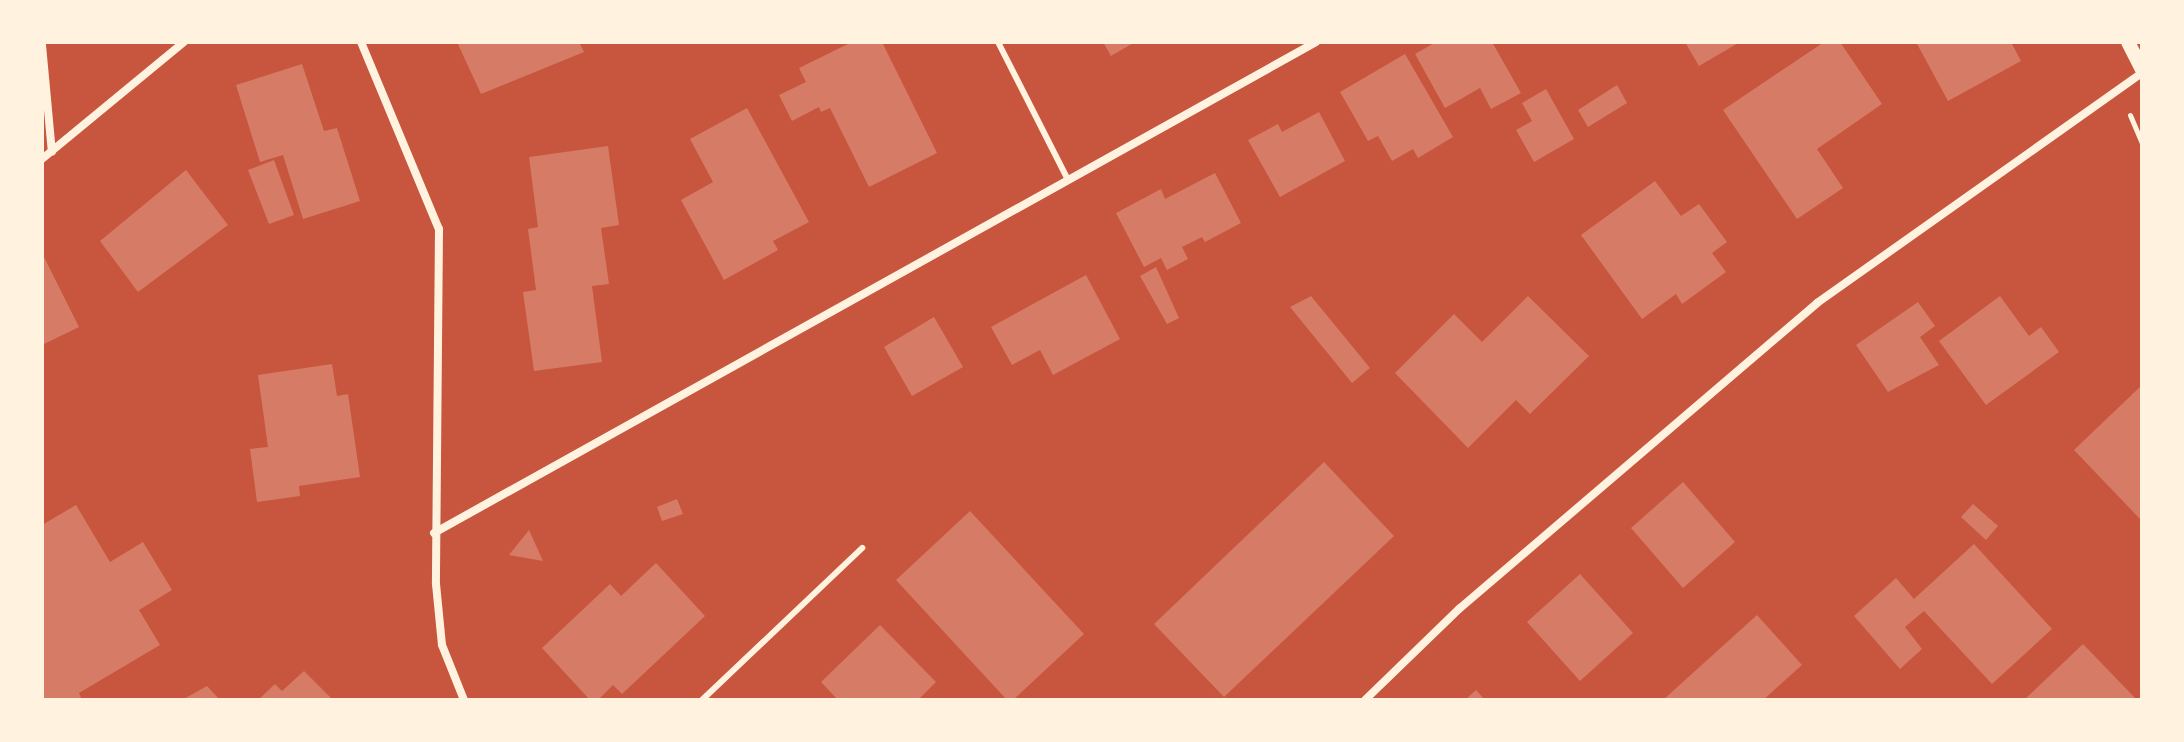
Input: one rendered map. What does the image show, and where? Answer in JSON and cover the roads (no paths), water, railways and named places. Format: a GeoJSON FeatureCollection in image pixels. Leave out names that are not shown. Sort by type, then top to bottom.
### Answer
{"type":"FeatureCollection","features":[{"type":"Feature","properties":{"kind":"street"},"geometry":{"type":"LineString","coordinates":[[42,159],[184,42]]}},
{"type":"Feature","properties":{"kind":"street"},"geometry":{"type":"LineString","coordinates":[[361,42],[439,229],[434,533],[442,645],[464,700]]}},
{"type":"Feature","properties":{"kind":"street"},"geometry":{"type":"LineString","coordinates":[[434,533],[1316,42]]}},
{"type":"Feature","properties":{"kind":"street"},"geometry":{"type":"LineString","coordinates":[[1365,700],[1459,609],[1817,303],[2142,71],[2128,42]]}},
{"type":"Feature","properties":{"kind":"street"},"geometry":{"type":"LineString","coordinates":[[42,45],[52,152]]}},
{"type":"Feature","properties":{"kind":"lane"},"geometry":{"type":"LineString","coordinates":[[998,42],[1068,180]]}},
{"type":"Feature","properties":{"kind":"lane"},"geometry":{"type":"LineString","coordinates":[[702,700],[862,548]]}}]}
